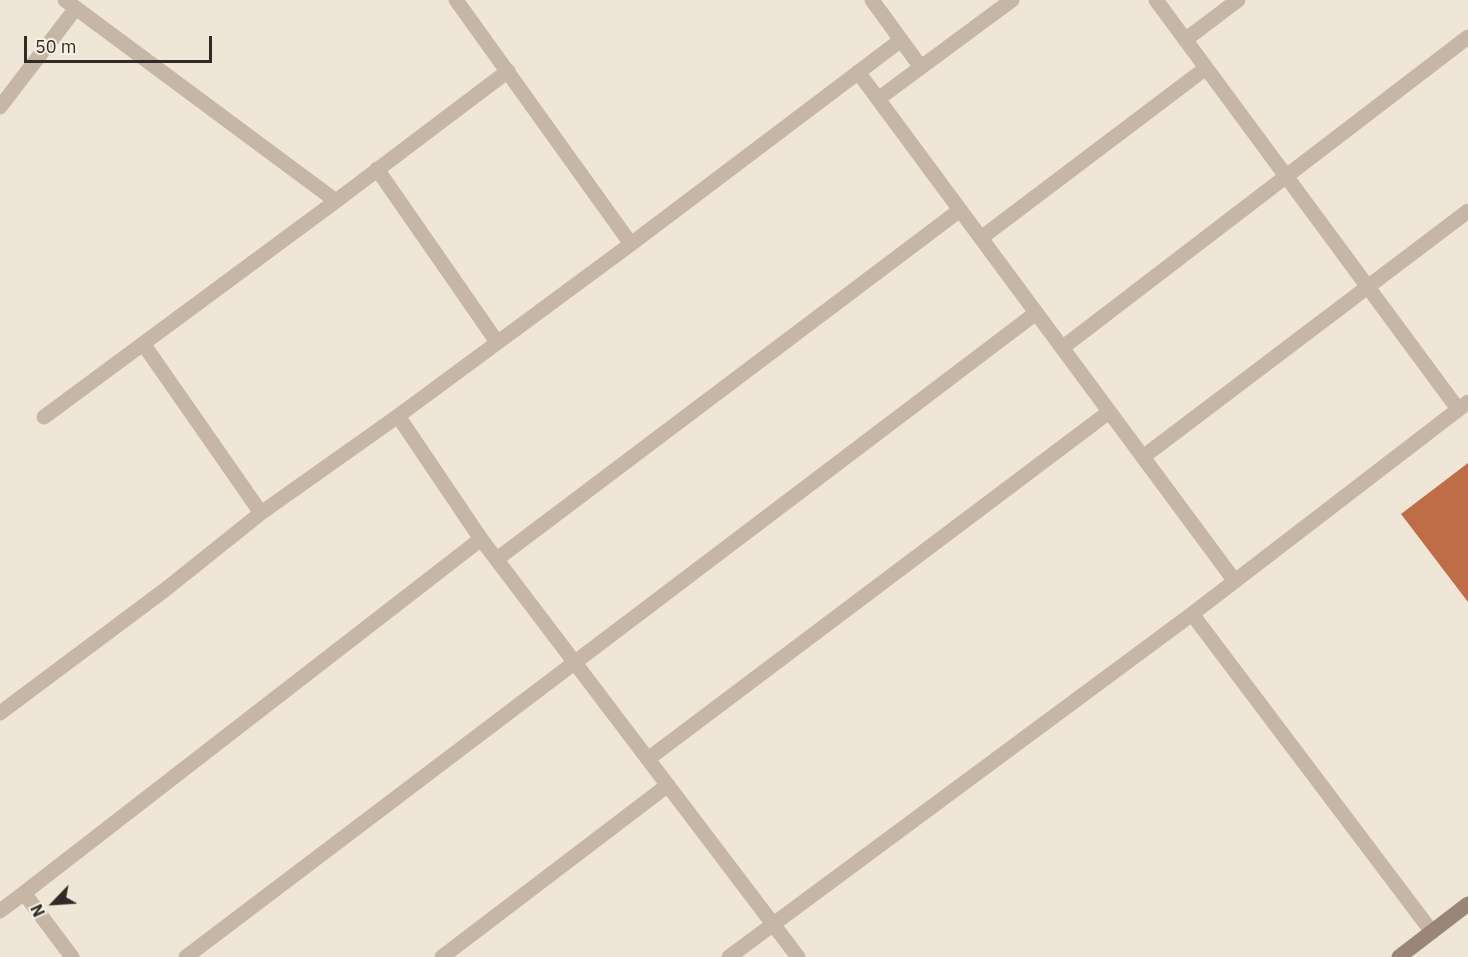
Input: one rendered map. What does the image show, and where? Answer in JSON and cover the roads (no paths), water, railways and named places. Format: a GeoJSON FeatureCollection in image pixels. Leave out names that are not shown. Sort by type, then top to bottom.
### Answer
{"type":"FeatureCollection","features":[{"type":"Feature","properties":{"kind":"main road"},"geometry":{"type":"LineString","coordinates":[[1399,957],[1468,904]]}},
{"type":"Feature","properties":{"kind":"street"},"geometry":{"type":"LineString","coordinates":[[456,0],[631,244]]}},
{"type":"Feature","properties":{"kind":"street"},"geometry":{"type":"LineString","coordinates":[[872,0],[920,66]]}},
{"type":"Feature","properties":{"kind":"street"},"geometry":{"type":"LineString","coordinates":[[878,99],[1012,0]]}},
{"type":"Feature","properties":{"kind":"street"},"geometry":{"type":"LineString","coordinates":[[729,957],[1192,614],[1463,405],[1368,287],[1156,0]]}},
{"type":"Feature","properties":{"kind":"street"},"geometry":{"type":"LineString","coordinates":[[1185,40],[1238,0]]}},
{"type":"Feature","properties":{"kind":"street"},"geometry":{"type":"LineString","coordinates":[[0,107],[70,4],[336,201]]}},
{"type":"Feature","properties":{"kind":"street"},"geometry":{"type":"LineString","coordinates":[[1062,348],[1468,37]]}},
{"type":"Feature","properties":{"kind":"street"},"geometry":{"type":"LineString","coordinates":[[0,713],[166,589],[261,513],[398,416],[631,244],[900,40]]}},
{"type":"Feature","properties":{"kind":"street"},"geometry":{"type":"LineString","coordinates":[[981,238],[1206,68]]}},
{"type":"Feature","properties":{"kind":"street"},"geometry":{"type":"LineString","coordinates":[[45,417],[508,71]]}},
{"type":"Feature","properties":{"kind":"street"},"geometry":{"type":"LineString","coordinates":[[858,72],[1234,580]]}},
{"type":"Feature","properties":{"kind":"street"},"geometry":{"type":"LineString","coordinates":[[377,169],[497,342]]}},
{"type":"Feature","properties":{"kind":"street"},"geometry":{"type":"LineString","coordinates":[[497,559],[960,210]]}},
{"type":"Feature","properties":{"kind":"street"},"geometry":{"type":"LineString","coordinates":[[1143,457],[1468,211]]}},
{"type":"Feature","properties":{"kind":"street"},"geometry":{"type":"LineString","coordinates":[[186,957],[576,664],[1036,313]]}},
{"type":"Feature","properties":{"kind":"street"},"geometry":{"type":"LineString","coordinates":[[144,345],[261,513]]}},
{"type":"Feature","properties":{"kind":"street"},"geometry":{"type":"LineString","coordinates":[[648,759],[1109,412]]}},
{"type":"Feature","properties":{"kind":"street"},"geometry":{"type":"LineString","coordinates":[[398,416],[481,539],[798,957]]}},
{"type":"Feature","properties":{"kind":"street"},"geometry":{"type":"LineString","coordinates":[[0,911],[481,539]]}},
{"type":"Feature","properties":{"kind":"street"},"geometry":{"type":"LineString","coordinates":[[1192,614],[1432,932]]}},
{"type":"Feature","properties":{"kind":"street"},"geometry":{"type":"LineString","coordinates":[[442,957],[668,785]]}},
{"type":"Feature","properties":{"kind":"street"},"geometry":{"type":"LineString","coordinates":[[24,893],[72,957]]}}]}
